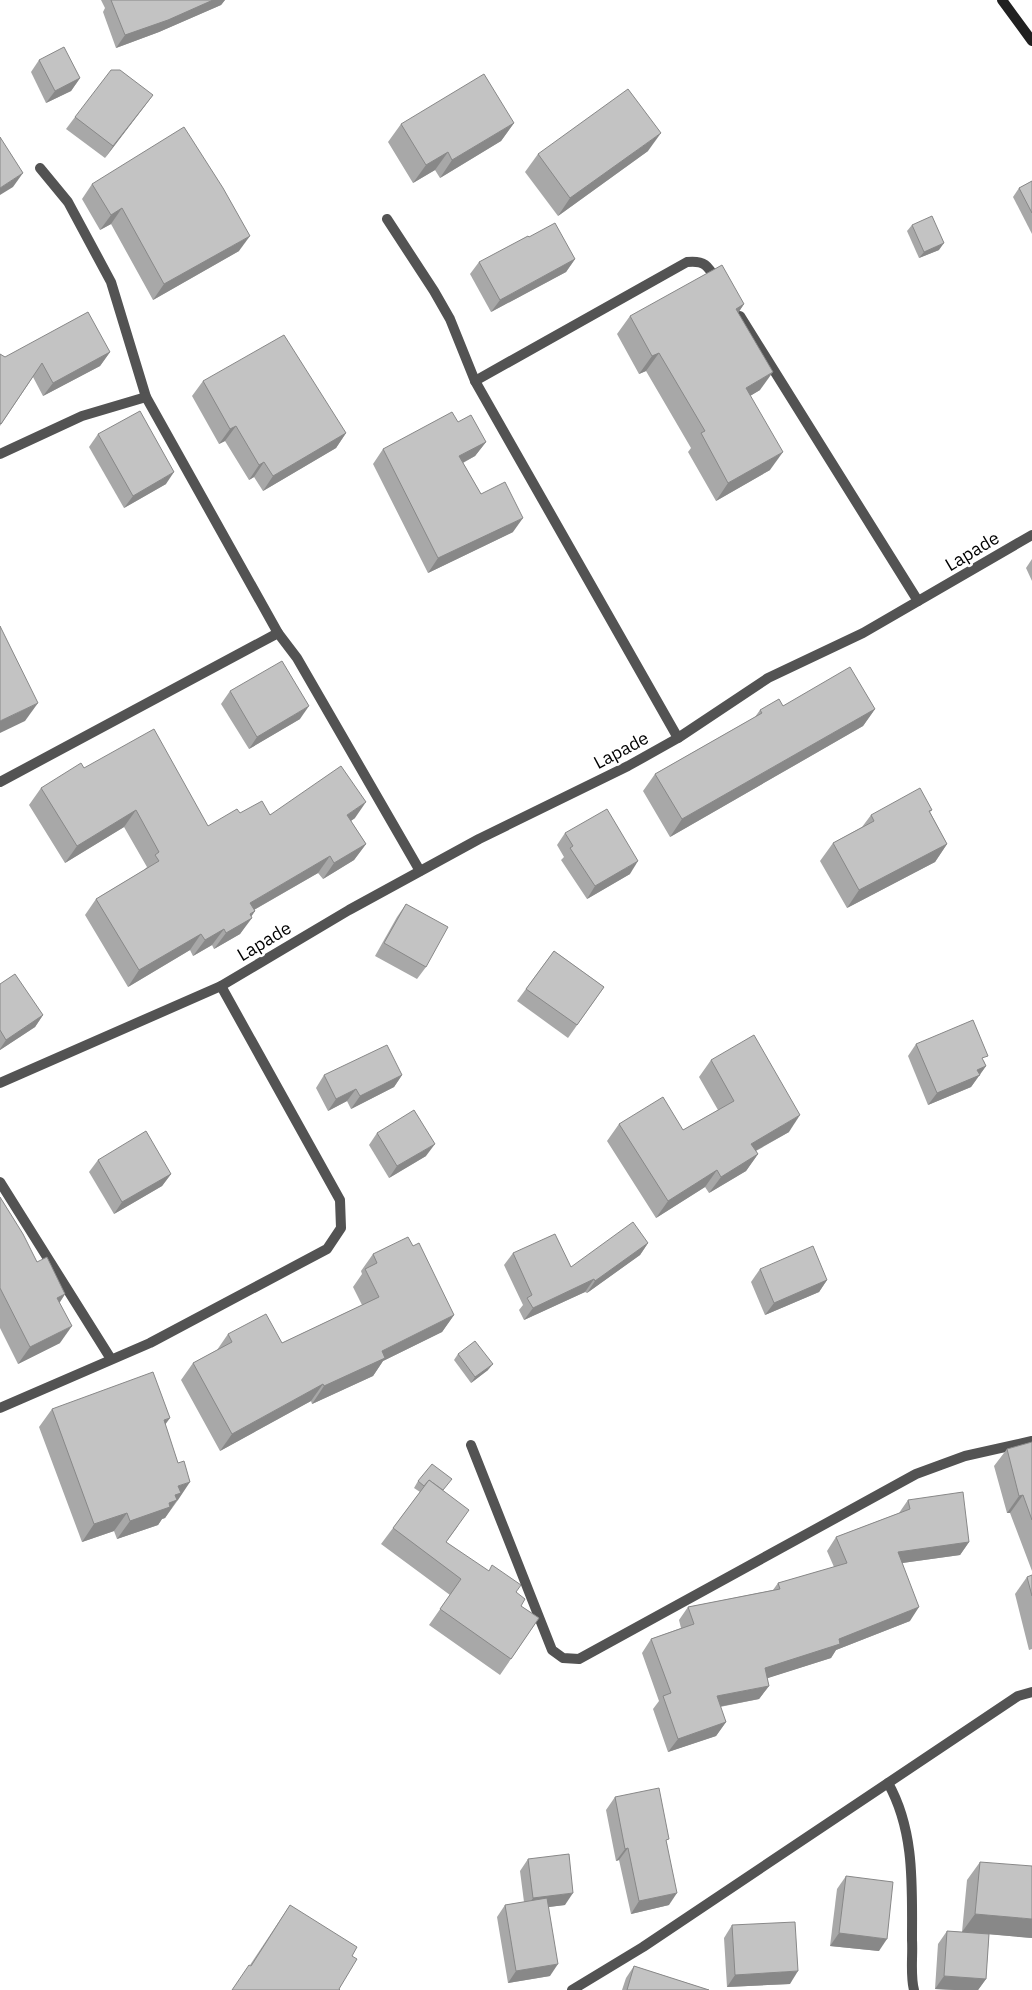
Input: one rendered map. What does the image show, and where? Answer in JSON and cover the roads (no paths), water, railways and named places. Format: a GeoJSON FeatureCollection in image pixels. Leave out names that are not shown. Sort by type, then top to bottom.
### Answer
{"type":"FeatureCollection","features":[{"type":"Feature","properties":{"kind":"main road"},"geometry":{"type":"LineString","coordinates":[[1002,0],[1032,41]]}},
{"type":"Feature","properties":{"kind":"street"},"geometry":{"type":"LineString","coordinates":[[40,168],[68,202],[110,282],[146,397],[278,633],[297,658],[420,871]]}},
{"type":"Feature","properties":{"kind":"street"},"geometry":{"type":"LineString","coordinates":[[387,219],[450,319],[475,381],[678,738]]}},
{"type":"Feature","properties":{"kind":"street"},"geometry":{"type":"LineString","coordinates":[[475,381],[687,262],[698,261],[709,267],[725,292]]}},
{"type":"Feature","properties":{"kind":"street"},"geometry":{"type":"LineString","coordinates":[[735,309],[918,602]]}},
{"type":"Feature","properties":{"kind":"street"},"geometry":{"type":"LineString","coordinates":[[0,454],[82,416],[146,397]]}},
{"type":"Feature","properties":{"kind":"street","name":"Lapade"},"geometry":{"type":"LineString","coordinates":[[0,1083],[221,986],[349,910],[479,838],[628,766],[678,738],[768,678],[863,633],[1032,535]]}},
{"type":"Feature","properties":{"kind":"street"},"geometry":{"type":"LineString","coordinates":[[0,782],[278,633]]}},
{"type":"Feature","properties":{"kind":"street"},"geometry":{"type":"LineString","coordinates":[[0,1408],[150,1343],[326,1250],[341,1228],[340,1200],[221,986]]}},
{"type":"Feature","properties":{"kind":"street"},"geometry":{"type":"LineString","coordinates":[[0,1182],[111,1359]]}},
{"type":"Feature","properties":{"kind":"street"},"geometry":{"type":"LineString","coordinates":[[471,1445],[552,1650],[563,1658],[579,1659],[916,1474],[965,1456],[1032,1441]]}},
{"type":"Feature","properties":{"kind":"street"},"geometry":{"type":"LineString","coordinates":[[572,1990],[643,1947],[1018,1696],[1032,1692]]}},
{"type":"Feature","properties":{"kind":"street"},"geometry":{"type":"LineString","coordinates":[[888,1783],[904,1819],[910,1848],[914,1990]]}}]}
